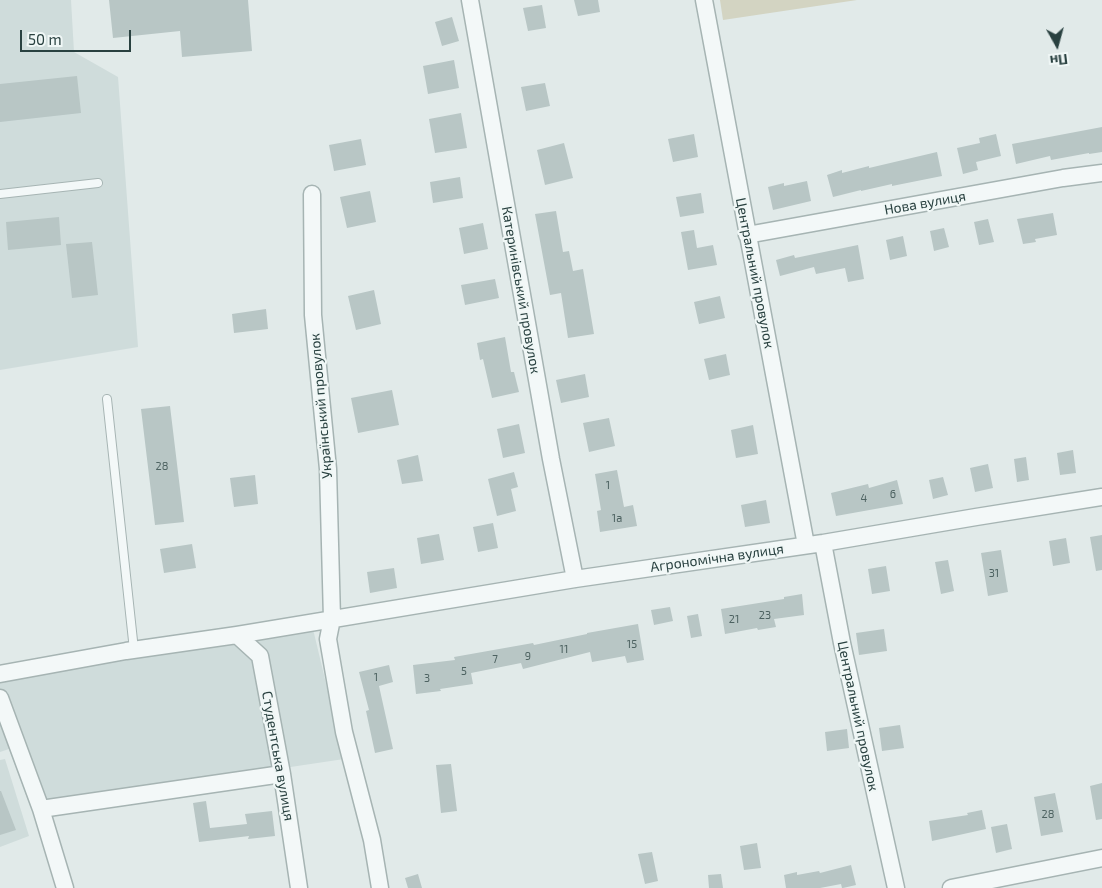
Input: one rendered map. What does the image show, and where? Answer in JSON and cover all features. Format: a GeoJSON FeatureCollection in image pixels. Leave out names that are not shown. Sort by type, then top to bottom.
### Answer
{"type":"FeatureCollection","features":[{"type":"Feature","properties":{"kind":"street","name":"Катеринівський провулок"},"geometry":{"type":"LineString","coordinates":[[470,0],[551,459],[575,579]]}},
{"type":"Feature","properties":{"kind":"street","name":"Центральний провулок"},"geometry":{"type":"LineString","coordinates":[[704,0],[806,545]]}},
{"type":"Feature","properties":{"kind":"street","name":"Нова вулиця"},"geometry":{"type":"LineString","coordinates":[[747,234],[1063,178],[1102,173]]}},
{"type":"Feature","properties":{"kind":"street","name":"Український провулок"},"geometry":{"type":"LineString","coordinates":[[312,194],[313,315],[328,470],[332,619],[328,639],[344,732],[370,832],[380,888]]}},
{"type":"Feature","properties":{"kind":"street","name":"Агрономічна вулиця"},"geometry":{"type":"LineString","coordinates":[[0,674],[134,650],[237,635],[575,579],[823,543],[976,516],[1102,497]]}},
{"type":"Feature","properties":{"kind":"street","name":"Центральний провулок"},"geometry":{"type":"LineString","coordinates":[[823,543],[842,643],[896,888]]}},
{"type":"Feature","properties":{"kind":"street","name":"Студентська вулиця"},"geometry":{"type":"LineString","coordinates":[[237,635],[260,656],[282,774],[298,888]]}},
{"type":"Feature","properties":{"kind":"street"},"geometry":{"type":"LineString","coordinates":[[0,698],[41,809],[65,888]]}},
{"type":"Feature","properties":{"kind":"street"},"geometry":{"type":"LineString","coordinates":[[41,809],[282,774]]}},
{"type":"Feature","properties":{"kind":"street"},"geometry":{"type":"LineString","coordinates":[[951,888],[1102,858]]}},
{"type":"Feature","properties":{"kind":"lane"},"geometry":{"type":"LineString","coordinates":[[0,194],[98,183]]}},
{"type":"Feature","properties":{"kind":"lane"},"geometry":{"type":"LineString","coordinates":[[107,399],[134,650]]}},
{"type":"Feature","properties":{"kind":"shaded area"},"geometry":{"type":"Polygon","coordinates":[[[0,0],[71,0],[74,52],[118,77],[138,347],[0,370],[0,0]]]}},
{"type":"Feature","properties":{"kind":"shaded area"},"geometry":{"type":"Polygon","coordinates":[[[313,629],[344,759],[30,806],[9,749],[0,752],[0,678],[313,629]]]}},
{"type":"Feature","properties":{"kind":"shaded area"},"geometry":{"type":"Polygon","coordinates":[[[5,759],[29,836],[0,847],[0,760],[5,759]]]}},
{"type":"Feature","properties":{"kind":"green space"},"geometry":{"type":"Polygon","coordinates":[[[720,0],[857,0],[723,20],[720,0]]]}},
{"type":"Feature","properties":{"kind":"building"},"geometry":{"type":"Polygon","coordinates":[[[109,0],[248,0],[252,51],[182,57],[180,31],[113,38],[109,0]]]}},
{"type":"Feature","properties":{"kind":"building"},"geometry":{"type":"Polygon","coordinates":[[[574,0],[598,0],[600,12],[578,16],[574,0]]]}},
{"type":"Feature","properties":{"kind":"building"},"geometry":{"type":"Polygon","coordinates":[[[542,5],[546,28],[528,31],[523,8],[542,5]]]}},
{"type":"Feature","properties":{"kind":"building"},"geometry":{"type":"Polygon","coordinates":[[[452,17],[459,41],[442,46],[435,22],[452,17]]]}},
{"type":"Feature","properties":{"kind":"building"},"geometry":{"type":"Polygon","coordinates":[[[454,60],[459,88],[428,94],[423,66],[454,60]]]}},
{"type":"Feature","properties":{"kind":"building"},"geometry":{"type":"Polygon","coordinates":[[[77,76],[81,113],[0,122],[0,84],[77,76]]]}},
{"type":"Feature","properties":{"kind":"building"},"geometry":{"type":"Polygon","coordinates":[[[545,83],[550,106],[526,111],[521,87],[545,83]]]}},
{"type":"Feature","properties":{"kind":"building"},"geometry":{"type":"Polygon","coordinates":[[[461,113],[467,148],[435,153],[429,119],[461,113]]]}},
{"type":"Feature","properties":{"kind":"building"},"geometry":{"type":"Polygon","coordinates":[[[1102,127],[1102,152],[1051,160],[1050,156],[1016,164],[1012,144],[1102,127]]]}},
{"type":"Feature","properties":{"kind":"building"},"geometry":{"type":"Polygon","coordinates":[[[694,134],[698,157],[673,162],[668,139],[694,134]]]}},
{"type":"Feature","properties":{"kind":"building"},"geometry":{"type":"Polygon","coordinates":[[[996,134],[1001,156],[976,162],[978,170],[963,174],[957,148],[980,143],[979,138],[996,134]]]}},
{"type":"Feature","properties":{"kind":"building"},"geometry":{"type":"Polygon","coordinates":[[[361,139],[366,165],[334,171],[329,145],[361,139]]]}},
{"type":"Feature","properties":{"kind":"building"},"geometry":{"type":"Polygon","coordinates":[[[564,143],[573,178],[545,185],[537,150],[564,143]]]}},
{"type":"Feature","properties":{"kind":"building"},"geometry":{"type":"Polygon","coordinates":[[[937,152],[942,176],[892,186],[892,184],[833,197],[827,175],[842,170],[842,173],[869,166],[869,168],[937,152]]]}},
{"type":"Feature","properties":{"kind":"building"},"geometry":{"type":"Polygon","coordinates":[[[460,177],[463,198],[433,203],[430,182],[460,177]]]}},
{"type":"Feature","properties":{"kind":"building"},"geometry":{"type":"Polygon","coordinates":[[[807,181],[811,201],[773,210],[768,187],[784,183],[784,186],[807,181]]]}},
{"type":"Feature","properties":{"kind":"building"},"geometry":{"type":"Polygon","coordinates":[[[370,191],[376,222],[347,228],[340,197],[370,191]]]}},
{"type":"Feature","properties":{"kind":"building"},"geometry":{"type":"Polygon","coordinates":[[[701,193],[704,213],[680,217],[676,197],[701,193]]]}},
{"type":"Feature","properties":{"kind":"building"},"geometry":{"type":"Polygon","coordinates":[[[556,211],[563,252],[569,251],[573,271],[583,269],[594,334],[568,338],[561,293],[550,295],[535,214],[556,211]]]}},
{"type":"Feature","properties":{"kind":"building"},"geometry":{"type":"Polygon","coordinates":[[[1053,213],[1057,235],[1035,239],[1036,242],[1023,244],[1017,219],[1053,213]]]}},
{"type":"Feature","properties":{"kind":"building"},"geometry":{"type":"Polygon","coordinates":[[[59,217],[61,245],[8,250],[6,222],[59,217]]]}},
{"type":"Feature","properties":{"kind":"building"},"geometry":{"type":"Polygon","coordinates":[[[988,219],[994,242],[979,245],[974,222],[988,219]]]}},
{"type":"Feature","properties":{"kind":"building"},"geometry":{"type":"Polygon","coordinates":[[[483,223],[488,249],[464,254],[459,228],[483,223]]]}},
{"type":"Feature","properties":{"kind":"building"},"geometry":{"type":"Polygon","coordinates":[[[944,228],[949,247],[934,251],[930,231],[944,228]]]}},
{"type":"Feature","properties":{"kind":"building"},"geometry":{"type":"Polygon","coordinates":[[[694,230],[697,248],[713,245],[717,265],[688,270],[681,232],[694,230]]]}},
{"type":"Feature","properties":{"kind":"building"},"geometry":{"type":"Polygon","coordinates":[[[903,236],[907,256],[890,260],[886,240],[903,236]]]}},
{"type":"Feature","properties":{"kind":"building"},"geometry":{"type":"Polygon","coordinates":[[[92,242],[98,295],[72,298],[66,244],[92,242]]]}},
{"type":"Feature","properties":{"kind":"building"},"geometry":{"type":"Polygon","coordinates":[[[858,245],[864,279],[848,282],[845,268],[816,274],[814,267],[780,276],[776,260],[794,255],[795,258],[858,245]]]}},
{"type":"Feature","properties":{"kind":"building"},"geometry":{"type":"Polygon","coordinates":[[[495,279],[499,298],[465,305],[461,285],[495,279]]]}},
{"type":"Feature","properties":{"kind":"building"},"geometry":{"type":"Polygon","coordinates":[[[374,290],[381,324],[356,330],[348,296],[374,290]]]}},
{"type":"Feature","properties":{"kind":"building"},"geometry":{"type":"Polygon","coordinates":[[[720,296],[725,318],[699,324],[694,302],[720,296]]]}},
{"type":"Feature","properties":{"kind":"building"},"geometry":{"type":"Polygon","coordinates":[[[266,309],[268,329],[234,333],[232,314],[266,309]]]}},
{"type":"Feature","properties":{"kind":"building"},"geometry":{"type":"Polygon","coordinates":[[[505,337],[511,372],[514,372],[519,392],[492,398],[483,359],[480,360],[477,343],[505,337]]]}},
{"type":"Feature","properties":{"kind":"building"},"geometry":{"type":"Polygon","coordinates":[[[726,354],[730,375],[709,380],[704,359],[726,354]]]}},
{"type":"Feature","properties":{"kind":"building"},"geometry":{"type":"Polygon","coordinates":[[[585,374],[589,397],[561,403],[556,380],[585,374]]]}},
{"type":"Feature","properties":{"kind":"building"},"geometry":{"type":"Polygon","coordinates":[[[392,390],[399,425],[358,433],[351,398],[392,390]]]}},
{"type":"Feature","properties":{"kind":"building"},"geometry":{"type":"Polygon","coordinates":[[[170,406],[184,522],[155,525],[141,409],[170,406]]]}},
{"type":"Feature","properties":{"kind":"building"},"geometry":{"type":"Polygon","coordinates":[[[609,418],[615,446],[589,452],[583,423],[609,418]]]}},
{"type":"Feature","properties":{"kind":"building"},"geometry":{"type":"Polygon","coordinates":[[[519,424],[525,453],[503,458],[497,429],[519,424]]]}},
{"type":"Feature","properties":{"kind":"building"},"geometry":{"type":"Polygon","coordinates":[[[753,425],[758,454],[736,458],[731,430],[753,425]]]}},
{"type":"Feature","properties":{"kind":"building"},"geometry":{"type":"Polygon","coordinates":[[[1073,450],[1076,473],[1060,475],[1057,453],[1073,450]]]}},
{"type":"Feature","properties":{"kind":"building"},"geometry":{"type":"Polygon","coordinates":[[[418,455],[423,481],[402,484],[397,460],[418,455]]]}},
{"type":"Feature","properties":{"kind":"building"},"geometry":{"type":"Polygon","coordinates":[[[1026,457],[1029,480],[1017,482],[1014,459],[1026,457]]]}},
{"type":"Feature","properties":{"kind":"building"},"geometry":{"type":"Polygon","coordinates":[[[988,464],[993,488],[975,492],[970,468],[988,464]]]}},
{"type":"Feature","properties":{"kind":"building"},"geometry":{"type":"Polygon","coordinates":[[[617,470],[624,507],[633,505],[637,526],[600,532],[597,511],[601,510],[595,474],[617,470]]]}},
{"type":"Feature","properties":{"kind":"building"},"geometry":{"type":"Polygon","coordinates":[[[514,472],[518,487],[511,489],[516,511],[497,516],[488,479],[514,472]]]}},
{"type":"Feature","properties":{"kind":"building"},"geometry":{"type":"Polygon","coordinates":[[[255,475],[258,504],[234,507],[230,478],[255,475]]]}},
{"type":"Feature","properties":{"kind":"building"},"geometry":{"type":"Polygon","coordinates":[[[943,477],[948,495],[933,499],[929,480],[943,477]]]}},
{"type":"Feature","properties":{"kind":"building"},"geometry":{"type":"Polygon","coordinates":[[[897,480],[903,504],[836,516],[831,493],[868,484],[869,488],[897,480]]]}},
{"type":"Feature","properties":{"kind":"building"},"geometry":{"type":"Polygon","coordinates":[[[766,500],[770,523],[745,527],[741,505],[766,500]]]}},
{"type":"Feature","properties":{"kind":"building"},"geometry":{"type":"Polygon","coordinates":[[[493,523],[498,548],[478,552],[473,527],[493,523]]]}},
{"type":"Feature","properties":{"kind":"building"},"geometry":{"type":"Polygon","coordinates":[[[439,534],[444,560],[421,564],[417,538],[439,534]]]}},
{"type":"Feature","properties":{"kind":"building"},"geometry":{"type":"Polygon","coordinates":[[[1102,535],[1102,570],[1096,571],[1090,537],[1102,535]]]}},
{"type":"Feature","properties":{"kind":"building"},"geometry":{"type":"Polygon","coordinates":[[[1066,538],[1070,563],[1053,566],[1049,541],[1066,538]]]}},
{"type":"Feature","properties":{"kind":"building"},"geometry":{"type":"Polygon","coordinates":[[[192,544],[196,568],[164,573],[160,549],[192,544]]]}},
{"type":"Feature","properties":{"kind":"building"},"geometry":{"type":"Polygon","coordinates":[[[1001,550],[1008,592],[988,596],[981,553],[1001,550]]]}},
{"type":"Feature","properties":{"kind":"building"},"geometry":{"type":"Polygon","coordinates":[[[948,560],[954,591],[941,594],[935,562],[948,560]]]}},
{"type":"Feature","properties":{"kind":"building"},"geometry":{"type":"Polygon","coordinates":[[[886,566],[890,591],[872,594],[868,569],[886,566]]]}},
{"type":"Feature","properties":{"kind":"building"},"geometry":{"type":"Polygon","coordinates":[[[394,568],[397,588],[370,593],[367,572],[394,568]]]}},
{"type":"Feature","properties":{"kind":"building"},"geometry":{"type":"Polygon","coordinates":[[[802,594],[804,615],[774,619],[776,627],[758,630],[757,628],[725,634],[721,609],[784,599],[784,597],[802,594]]]}},
{"type":"Feature","properties":{"kind":"building"},"geometry":{"type":"Polygon","coordinates":[[[670,607],[673,621],[654,625],[651,610],[670,607]]]}},
{"type":"Feature","properties":{"kind":"building"},"geometry":{"type":"Polygon","coordinates":[[[698,614],[702,636],[691,638],[687,616],[698,614]]]}},
{"type":"Feature","properties":{"kind":"building"},"geometry":{"type":"Polygon","coordinates":[[[638,624],[644,660],[627,663],[625,656],[592,662],[590,652],[523,669],[521,663],[471,673],[473,684],[416,694],[413,665],[455,660],[454,657],[533,643],[534,645],[638,624]]]}},
{"type":"Feature","properties":{"kind":"building"},"geometry":{"type":"Polygon","coordinates":[[[884,629],[887,651],[859,655],[856,633],[884,629]]]}},
{"type":"Feature","properties":{"kind":"building"},"geometry":{"type":"Polygon","coordinates":[[[389,665],[393,682],[379,686],[393,749],[375,753],[366,711],[369,710],[359,672],[389,665]]]}},
{"type":"Feature","properties":{"kind":"building"},"geometry":{"type":"Polygon","coordinates":[[[900,725],[904,748],[882,751],[879,728],[900,725]]]}},
{"type":"Feature","properties":{"kind":"building"},"geometry":{"type":"Polygon","coordinates":[[[847,729],[849,748],[827,751],[825,732],[847,729]]]}},
{"type":"Feature","properties":{"kind":"building"},"geometry":{"type":"Polygon","coordinates":[[[451,764],[457,811],[441,813],[436,765],[451,764]]]}},
{"type":"Feature","properties":{"kind":"building"},"geometry":{"type":"Polygon","coordinates":[[[1102,783],[1102,819],[1096,820],[1090,786],[1102,783]]]}},
{"type":"Feature","properties":{"kind":"building"},"geometry":{"type":"Polygon","coordinates":[[[0,791],[16,830],[0,835],[0,791]]]}},
{"type":"Feature","properties":{"kind":"building"},"geometry":{"type":"Polygon","coordinates":[[[1055,793],[1063,832],[1041,836],[1034,797],[1055,793]]]}},
{"type":"Feature","properties":{"kind":"building"},"geometry":{"type":"Polygon","coordinates":[[[206,801],[210,828],[247,824],[245,814],[272,811],[275,836],[248,839],[249,836],[199,842],[193,803],[206,801]]]}},
{"type":"Feature","properties":{"kind":"building"},"geometry":{"type":"Polygon","coordinates":[[[982,810],[986,829],[932,841],[929,821],[968,815],[967,813],[982,810]]]}},
{"type":"Feature","properties":{"kind":"building"},"geometry":{"type":"Polygon","coordinates":[[[1007,824],[1012,849],[996,853],[991,827],[1007,824]]]}},
{"type":"Feature","properties":{"kind":"building"},"geometry":{"type":"Polygon","coordinates":[[[757,843],[761,868],[744,870],[740,846],[757,843]]]}},
{"type":"Feature","properties":{"kind":"building"},"geometry":{"type":"Polygon","coordinates":[[[652,852],[658,881],[645,884],[638,854],[652,852]]]}},
{"type":"Feature","properties":{"kind":"building"},"geometry":{"type":"Polygon","coordinates":[[[851,865],[856,885],[843,888],[841,884],[820,888],[786,888],[784,875],[797,872],[797,875],[819,871],[820,873],[851,865]]]}},
{"type":"Feature","properties":{"kind":"building"},"geometry":{"type":"Polygon","coordinates":[[[418,874],[422,888],[408,888],[405,878],[418,874]]]}},
{"type":"Feature","properties":{"kind":"building"},"geometry":{"type":"Polygon","coordinates":[[[721,874],[723,888],[709,888],[708,875],[721,874]]]}}]}
